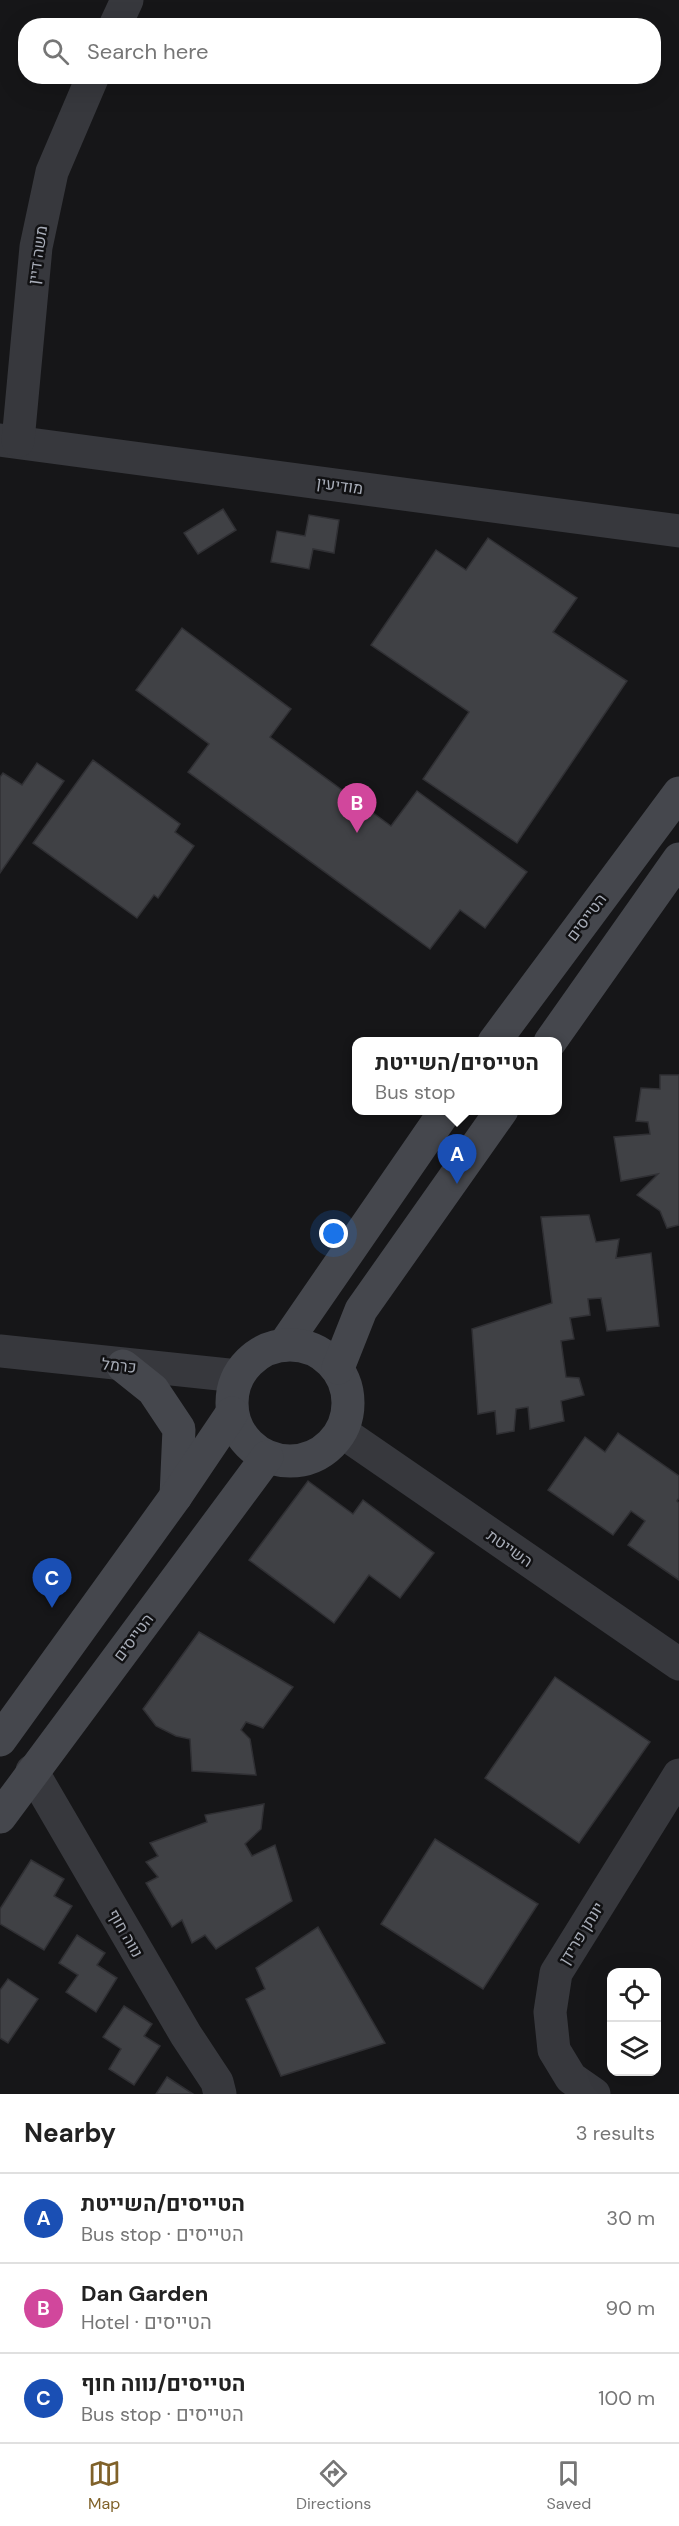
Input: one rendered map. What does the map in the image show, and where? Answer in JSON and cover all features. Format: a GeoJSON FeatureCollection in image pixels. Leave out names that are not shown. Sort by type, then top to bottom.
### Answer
{"type":"FeatureCollection","features":[{"type":"Feature","properties":{"kind":"street"},"geometry":{"type":"LineString","coordinates":[[119,18],[127,0]]}},
{"type":"Feature","properties":{"kind":"street","name":"משה דיין"},"geometry":{"type":"LineString","coordinates":[[9,440],[36,247],[52,172],[90,84]]}},
{"type":"Feature","properties":{"kind":"street","name":"מודיעין"},"geometry":{"type":"LineString","coordinates":[[9,440],[679,531]]}},
{"type":"Feature","properties":{"kind":"street","name":"הטייסים"},"geometry":{"type":"LineString","coordinates":[[497,1037],[679,793]]}},
{"type":"Feature","properties":{"kind":"street"},"geometry":{"type":"LineString","coordinates":[[553,1037],[679,859]]}},
{"type":"Feature","properties":{"kind":"street"},"geometry":{"type":"LineString","coordinates":[[284,1345],[443,1115]]}},
{"type":"Feature","properties":{"kind":"street"},"geometry":{"type":"LineString","coordinates":[[338,1368],[361,1310],[498,1115]]}},
{"type":"Feature","properties":{"kind":"street"},"geometry":{"type":"LineString","coordinates":[[298,1345],[311,1349],[338,1368],[343,1383],[347,1411],[342,1432],[331,1446],[314,1456],[294,1459],[267,1457],[239,1431],[232,1413],[232,1400],[238,1376],[258,1355],[271,1347],[298,1345]]}},
{"type":"Feature","properties":{"kind":"street","name":"כרמל"},"geometry":{"type":"LineString","coordinates":[[0,1351],[123,1366],[238,1376]]}},
{"type":"Feature","properties":{"kind":"street"},"geometry":{"type":"LineString","coordinates":[[123,1366],[153,1390],[178,1430],[176,1496]]}},
{"type":"Feature","properties":{"kind":"street"},"geometry":{"type":"LineString","coordinates":[[0,1740],[176,1496],[232,1413]]}},
{"type":"Feature","properties":{"kind":"street","name":"השייטת"},"geometry":{"type":"LineString","coordinates":[[342,1432],[679,1664]]}},
{"type":"Feature","properties":{"kind":"street","name":"הטייסים"},"geometry":{"type":"LineString","coordinates":[[0,1817],[267,1457]]}},
{"type":"Feature","properties":{"kind":"street","name":"נווה חוף"},"geometry":{"type":"LineString","coordinates":[[32,1771],[186,2035],[217,2082],[220,2094]]}},
{"type":"Feature","properties":{"kind":"street","name":"יונתן פרידן"},"geometry":{"type":"LineString","coordinates":[[594,2094],[571,2078],[554,2050],[550,2012],[556,1973],[679,1775]]}},
{"type":"Feature","properties":{"kind":"building"},"geometry":{"type":"Polygon","coordinates":[[[223,509],[236,530],[198,554],[184,533],[223,509]]]}},
{"type":"Feature","properties":{"kind":"building"},"geometry":{"type":"Polygon","coordinates":[[[309,515],[339,520],[334,553],[313,549],[309,569],[271,562],[277,531],[305,536],[309,515]]]}},
{"type":"Feature","properties":{"kind":"building"},"geometry":{"type":"Polygon","coordinates":[[[488,538],[577,598],[553,632],[627,681],[517,843],[423,779],[469,712],[371,645],[436,550],[466,570],[488,538]]]}},
{"type":"Feature","properties":{"kind":"building"},"geometry":{"type":"Polygon","coordinates":[[[182,628],[291,709],[270,737],[391,826],[417,791],[527,872],[485,928],[460,910],[430,949],[188,772],[209,744],[136,690],[182,628]]]}},
{"type":"Feature","properties":{"kind":"building"},"geometry":{"type":"Polygon","coordinates":[[[93,760],[180,824],[175,832],[194,846],[158,898],[154,895],[137,918],[33,843],[93,760]]]}},
{"type":"Feature","properties":{"kind":"building"},"geometry":{"type":"Polygon","coordinates":[[[37,763],[64,781],[0,873],[0,777],[3,773],[22,785],[37,763]]]}},
{"type":"Feature","properties":{"kind":"building"},"geometry":{"type":"Polygon","coordinates":[[[660,1075],[679,1075],[679,1225],[667,1228],[660,1211],[637,1195],[658,1174],[621,1181],[614,1137],[650,1134],[648,1122],[636,1121],[641,1088],[660,1089],[660,1075]]]}},
{"type":"Feature","properties":{"kind":"building"},"geometry":{"type":"Polygon","coordinates":[[[589,1215],[596,1242],[619,1239],[616,1258],[651,1253],[659,1326],[607,1331],[601,1298],[588,1299],[590,1315],[570,1318],[574,1339],[561,1341],[566,1377],[579,1378],[584,1395],[561,1401],[564,1421],[530,1429],[528,1407],[516,1409],[514,1431],[497,1434],[495,1411],[478,1414],[472,1329],[552,1303],[541,1217],[589,1215]]]}},
{"type":"Feature","properties":{"kind":"building"},"geometry":{"type":"Polygon","coordinates":[[[618,1433],[679,1476],[677,1501],[679,1503],[679,1580],[628,1545],[645,1521],[631,1511],[613,1535],[548,1490],[585,1437],[605,1452],[618,1433]]]}},
{"type":"Feature","properties":{"kind":"building"},"geometry":{"type":"Polygon","coordinates":[[[308,1481],[353,1514],[363,1500],[434,1553],[400,1598],[369,1575],[334,1623],[249,1560],[308,1481]]]}},
{"type":"Feature","properties":{"kind":"building"},"geometry":{"type":"Polygon","coordinates":[[[199,1632],[293,1687],[263,1728],[246,1722],[241,1730],[250,1739],[256,1775],[192,1771],[190,1739],[176,1736],[156,1726],[143,1709],[199,1632]]]}},
{"type":"Feature","properties":{"kind":"building"},"geometry":{"type":"Polygon","coordinates":[[[555,1677],[650,1742],[579,1843],[485,1778],[555,1677]]]}},
{"type":"Feature","properties":{"kind":"building"},"geometry":{"type":"Polygon","coordinates":[[[264,1804],[261,1829],[245,1844],[252,1856],[275,1845],[292,1901],[216,1949],[205,1935],[192,1943],[182,1920],[172,1927],[146,1883],[158,1877],[146,1862],[158,1856],[150,1843],[207,1822],[205,1815],[264,1804]]]}},
{"type":"Feature","properties":{"kind":"building"},"geometry":{"type":"Polygon","coordinates":[[[435,1839],[538,1904],[483,1989],[381,1924],[435,1839]]]}},
{"type":"Feature","properties":{"kind":"building"},"geometry":{"type":"Polygon","coordinates":[[[31,1860],[64,1879],[54,1896],[72,1906],[44,1950],[0,1924],[0,1909],[31,1860]]]}},
{"type":"Feature","properties":{"kind":"building"},"geometry":{"type":"Polygon","coordinates":[[[318,1927],[385,2043],[281,2076],[246,1999],[265,1989],[256,1968],[318,1927]]]}},
{"type":"Feature","properties":{"kind":"building"},"geometry":{"type":"Polygon","coordinates":[[[77,1935],[105,1953],[97,1965],[117,1978],[96,2012],[66,1992],[78,1975],[59,1963],[77,1935]]]}},
{"type":"Feature","properties":{"kind":"building"},"geometry":{"type":"Polygon","coordinates":[[[8,1979],[38,1999],[8,2043],[0,2038],[0,1990],[8,1979]]]}},
{"type":"Feature","properties":{"kind":"building"},"geometry":{"type":"Polygon","coordinates":[[[124,2006],[152,2024],[144,2036],[160,2046],[134,2085],[109,2069],[121,2049],[103,2037],[124,2006]]]}},
{"type":"Feature","properties":{"kind":"building"},"geometry":{"type":"Polygon","coordinates":[[[167,2077],[193,2094],[156,2094],[167,2077]]]}},
{"type":"Feature","properties":{"kind":"place","name":"Dan Garden"},"geometry":{"type":"Point","coordinates":[357,833]}},
{"type":"Feature","properties":{"kind":"place","name":"הטייסים/השייטת"},"geometry":{"type":"Point","coordinates":[457,1184]}},
{"type":"Feature","properties":{"kind":"place","name":"הטייסים/נווה חוף"},"geometry":{"type":"Point","coordinates":[52,1608]}}]}
